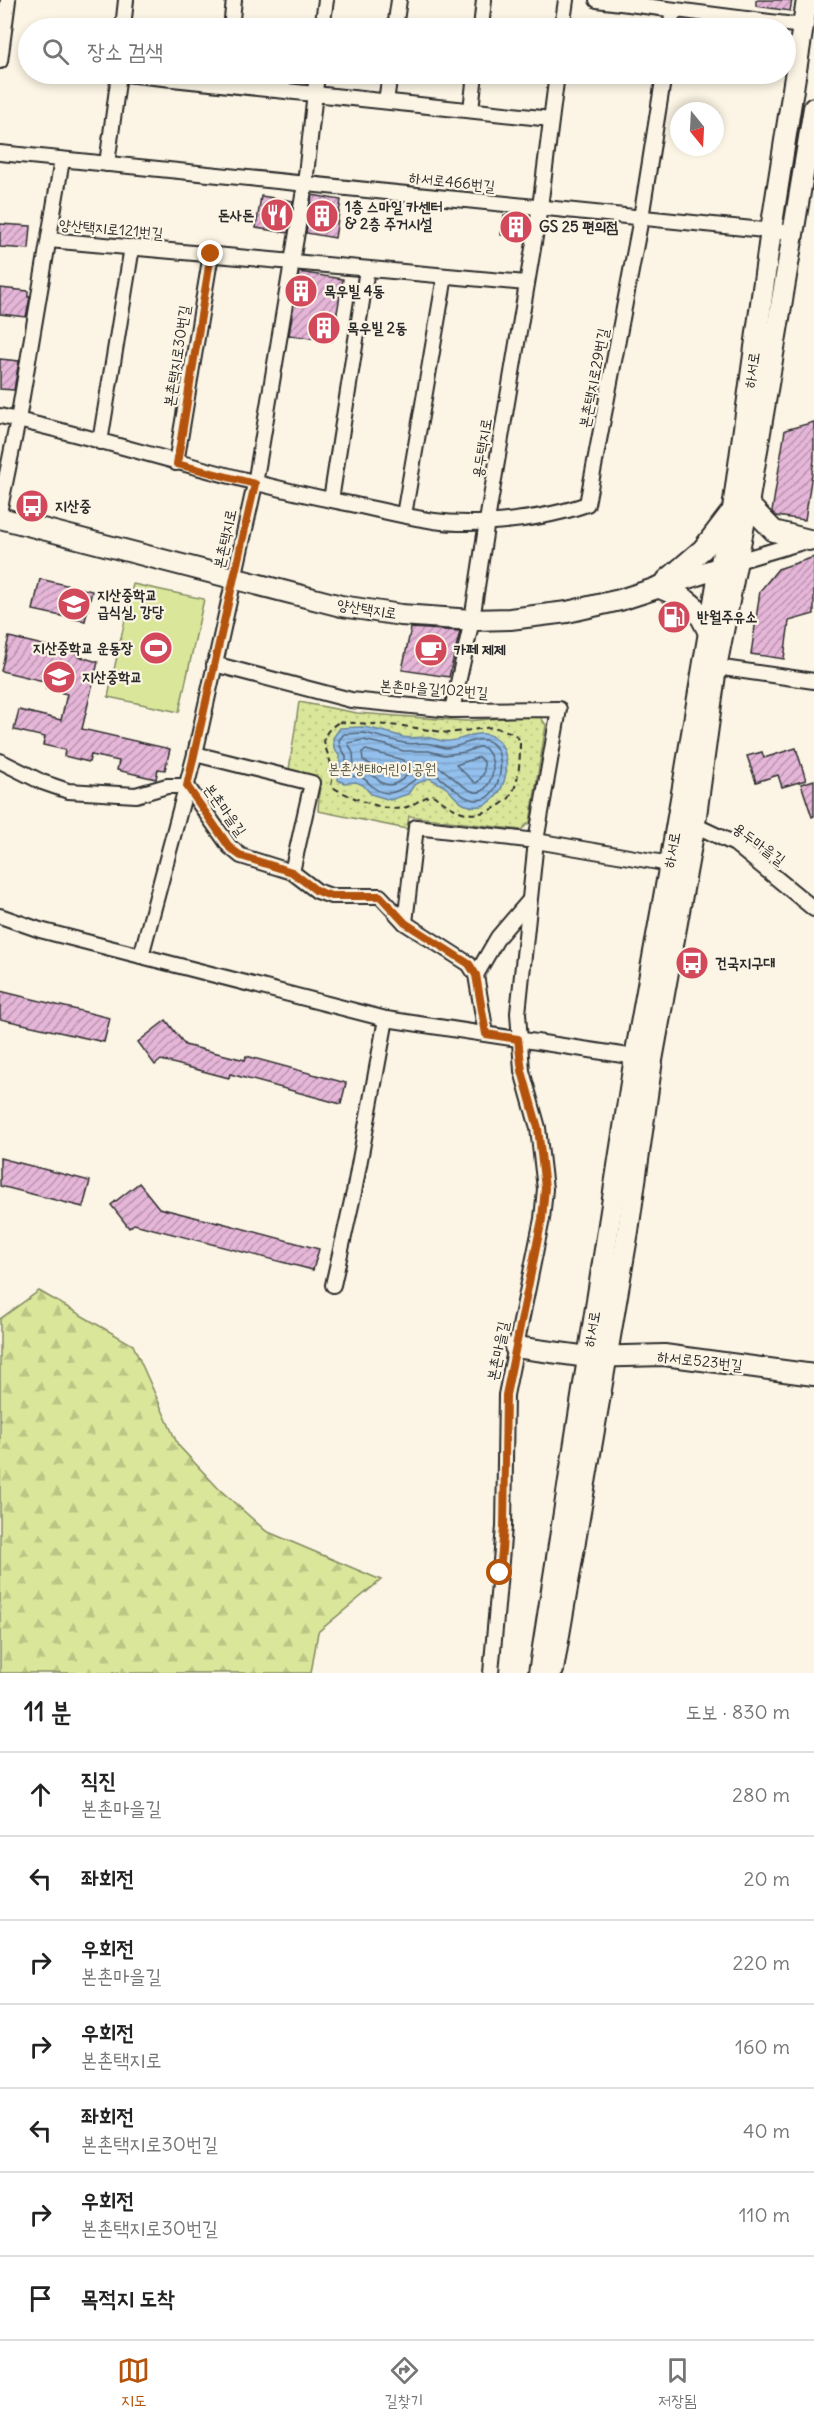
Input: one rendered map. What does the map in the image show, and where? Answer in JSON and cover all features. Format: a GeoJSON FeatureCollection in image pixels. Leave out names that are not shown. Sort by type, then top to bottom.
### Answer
{"type":"FeatureCollection","features":[{"type":"Feature","properties":{"kind":"main road","name":"하서로"},"geometry":{"type":"LineString","coordinates":[[796,65],[807,0]]}},
{"type":"Feature","properties":{"kind":"main road","name":"하서로"},"geometry":{"type":"LineString","coordinates":[[741,506],[771,230],[793,84]]}},
{"type":"Feature","properties":{"kind":"main road","name":"하서로"},"geometry":{"type":"LineString","coordinates":[[553,1673],[670,864],[686,821],[709,633],[729,564],[741,506],[793,233],[814,108]]}},
{"type":"Feature","properties":{"kind":"main road"},"geometry":{"type":"LineString","coordinates":[[709,633],[697,608],[689,600],[658,587],[703,549],[741,506],[774,531],[812,539]]}},
{"type":"Feature","properties":{"kind":"main road","name":"양산택지로"},"geometry":{"type":"LineString","coordinates":[[0,518],[341,606],[401,615],[472,620],[510,619],[567,612],[620,600],[729,564]]}},
{"type":"Feature","properties":{"kind":"main road","name":"하서로"},"geometry":{"type":"LineString","coordinates":[[643,1059],[716,668],[729,564]]}},
{"type":"Feature","properties":{"kind":"main road","name":"하서로523번길"},"geometry":{"type":"LineString","coordinates":[[514,1347],[598,1357],[664,1355],[814,1375]]}},
{"type":"Feature","properties":{"kind":"main road","name":"하서로"},"geometry":{"type":"LineString","coordinates":[[539,1673],[598,1357]]}},
{"type":"Feature","properties":{"kind":"street"},"geometry":{"type":"LineString","coordinates":[[0,61],[8,0]]}},
{"type":"Feature","properties":{"kind":"street"},"geometry":{"type":"LineString","coordinates":[[124,18],[126,0]]}},
{"type":"Feature","properties":{"kind":"street"},"geometry":{"type":"LineString","coordinates":[[232,18],[234,0]]}},
{"type":"Feature","properties":{"kind":"street"},"geometry":{"type":"LineString","coordinates":[[323,18],[326,0]]}},
{"type":"Feature","properties":{"kind":"street"},"geometry":{"type":"LineString","coordinates":[[397,18],[399,0]]}},
{"type":"Feature","properties":{"kind":"street"},"geometry":{"type":"LineString","coordinates":[[482,18],[484,0]]}},
{"type":"Feature","properties":{"kind":"street"},"geometry":{"type":"LineString","coordinates":[[563,18],[566,0]]}},
{"type":"Feature","properties":{"kind":"street"},"geometry":{"type":"LineString","coordinates":[[597,0],[738,18]]}},
{"type":"Feature","properties":{"kind":"street"},"geometry":{"type":"LineString","coordinates":[[672,18],[673,10]]}},
{"type":"Feature","properties":{"kind":"street"},"geometry":{"type":"LineString","coordinates":[[796,25],[802,26]]}},
{"type":"Feature","properties":{"kind":"street"},"geometry":{"type":"LineString","coordinates":[[107,164],[118,84]]}},
{"type":"Feature","properties":{"kind":"street"},"geometry":{"type":"LineString","coordinates":[[255,84],[314,94],[551,119]]}},
{"type":"Feature","properties":{"kind":"street","name":"본촌택지로"},"geometry":{"type":"LineString","coordinates":[[141,956],[195,754],[255,484],[305,184],[316,84]]}},
{"type":"Feature","properties":{"kind":"street"},"geometry":{"type":"LineString","coordinates":[[386,101],[389,84]]}},
{"type":"Feature","properties":{"kind":"street"},"geometry":{"type":"LineString","coordinates":[[471,110],[475,84]]}},
{"type":"Feature","properties":{"kind":"street","name":"용두택지로"},"geometry":{"type":"LineString","coordinates":[[452,710],[472,620],[540,207],[556,84]]}},
{"type":"Feature","properties":{"kind":"street","name":"본촌택지로29번길"},"geometry":{"type":"LineString","coordinates":[[255,484],[436,521],[487,522],[567,512],[587,504],[642,218],[662,84]]}},
{"type":"Feature","properties":{"kind":"street","name":"하서로466번길"},"geometry":{"type":"LineString","coordinates":[[0,153],[793,233]]}},
{"type":"Feature","properties":{"kind":"street","name":"양산택지로121번길"},"geometry":{"type":"LineString","coordinates":[[0,508],[18,420],[62,160]]}},
{"type":"Feature","properties":{"kind":"street","name":"양산택지로121번길"},"geometry":{"type":"LineString","coordinates":[[48,240],[211,254]]}},
{"type":"Feature","properties":{"kind":"street"},"geometry":{"type":"LineString","coordinates":[[100,442],[132,247]]}},
{"type":"Feature","properties":{"kind":"street"},"geometry":{"type":"LineString","coordinates":[[211,254],[526,283]]}},
{"type":"Feature","properties":{"kind":"street","name":"본촌택지로30번길"},"geometry":{"type":"LineString","coordinates":[[177,464],[211,254]]}},
{"type":"Feature","properties":{"kind":"street"},"geometry":{"type":"LineString","coordinates":[[331,500],[367,269]]}},
{"type":"Feature","properties":{"kind":"street"},"geometry":{"type":"LineString","coordinates":[[404,514],[445,276]]}},
{"type":"Feature","properties":{"kind":"street"},"geometry":{"type":"LineString","coordinates":[[0,416],[255,484]]}},
{"type":"Feature","properties":{"kind":"street"},"geometry":{"type":"LineString","coordinates":[[729,564],[812,539]]}},
{"type":"Feature","properties":{"kind":"street","name":"본촌마을길102번길"},"geometry":{"type":"LineString","coordinates":[[214,664],[351,700],[452,710],[559,709],[528,902],[528,931],[518,1013],[518,1039]]}},
{"type":"Feature","properties":{"kind":"street"},"geometry":{"type":"LineString","coordinates":[[716,668],[814,681]]}},
{"type":"Feature","properties":{"kind":"street"},"geometry":{"type":"LineString","coordinates":[[195,754],[312,783],[292,872]]}},
{"type":"Feature","properties":{"kind":"street","name":"본촌마을길"},"geometry":{"type":"LineString","coordinates":[[0,761],[42,782],[68,791],[136,795],[167,786],[187,786],[241,856],[292,872],[317,891],[331,896],[380,896],[405,923],[469,964],[476,975]]}},
{"type":"Feature","properties":{"kind":"street","name":"용두마을길"},"geometry":{"type":"LineString","coordinates":[[686,821],[735,844],[814,909]]}},
{"type":"Feature","properties":{"kind":"street"},"geometry":{"type":"LineString","coordinates":[[405,923],[416,827],[536,841],[670,864]]}},
{"type":"Feature","properties":{"kind":"street"},"geometry":{"type":"LineString","coordinates":[[486,1034],[476,975],[498,938],[528,902]]}},
{"type":"Feature","properties":{"kind":"street"},"geometry":{"type":"LineString","coordinates":[[0,916],[40,930],[386,1019],[643,1059]]}},
{"type":"Feature","properties":{"kind":"street"},"geometry":{"type":"LineString","coordinates":[[333,1285],[354,1192],[386,1019]]}},
{"type":"Feature","properties":{"kind":"street","name":"본촌마을길"},"geometry":{"type":"LineString","coordinates":[[491,1673],[504,1527],[506,1395],[542,1219],[545,1188],[538,1128],[522,1071],[518,1039]]}},
{"type":"Feature","properties":{"kind":"path"},"geometry":{"type":"LineString","coordinates":[[339,722],[360,722],[448,733],[492,727],[513,733],[520,740],[520,750],[512,795],[501,804],[479,814],[448,807],[433,795],[402,809],[394,809],[337,790],[331,786],[332,769],[324,748],[324,737],[329,729],[339,722]]}},
{"type":"Feature","properties":{"kind":"green space","name":"지산중학교 운동장"},"geometry":{"type":"Polygon","coordinates":[[[133,584],[204,599],[179,712],[108,697],[133,584]]]}},
{"type":"Feature","properties":{"kind":"green space","name":"본촌생태어린이공원"},"geometry":{"type":"Polygon","coordinates":[[[299,702],[357,713],[466,721],[539,715],[546,725],[530,822],[521,830],[409,816],[407,829],[318,811],[320,780],[289,770],[299,702]]]}},
{"type":"Feature","properties":{"kind":"green space"},"geometry":{"type":"Polygon","coordinates":[[[39,1291],[133,1345],[178,1445],[219,1489],[266,1531],[381,1580],[318,1632],[311,1673],[0,1673],[0,1319],[39,1291]]]}},
{"type":"Feature","properties":{"kind":"water"},"geometry":{"type":"Polygon","coordinates":[[[363,727],[403,737],[428,737],[442,741],[457,740],[475,734],[487,734],[501,744],[505,755],[504,781],[499,792],[491,801],[480,806],[463,804],[445,787],[429,778],[414,785],[408,794],[390,800],[371,794],[363,785],[356,782],[344,783],[338,780],[340,757],[334,748],[333,738],[340,728],[363,727]]]}},
{"type":"Feature","properties":{"kind":"building"},"geometry":{"type":"Polygon","coordinates":[[[756,0],[792,0],[790,11],[756,6],[756,0]]]}},
{"type":"Feature","properties":{"kind":"building","name":"1층 스마일 카센터 & 2층 주거시설"},"geometry":{"type":"Polygon","coordinates":[[[312,195],[341,200],[335,238],[306,233],[312,195]]]}},
{"type":"Feature","properties":{"kind":"building","name":"돈사돈"},"geometry":{"type":"Polygon","coordinates":[[[261,196],[293,201],[288,233],[256,228],[261,196]]]}},
{"type":"Feature","properties":{"kind":"building","name":"GS 25 편의점"},"geometry":{"type":"Polygon","coordinates":[[[504,215],[529,219],[526,239],[501,235],[504,215]]]}},
{"type":"Feature","properties":{"kind":"building"},"geometry":{"type":"Polygon","coordinates":[[[0,224],[31,226],[29,249],[0,247],[0,224]]]}},
{"type":"Feature","properties":{"kind":"building"},"geometry":{"type":"Polygon","coordinates":[[[299,272],[343,279],[332,341],[289,335],[299,272]]]}},
{"type":"Feature","properties":{"kind":"building"},"geometry":{"type":"Polygon","coordinates":[[[0,288],[28,291],[28,297],[30,297],[26,317],[0,314],[0,288]]]}},
{"type":"Feature","properties":{"kind":"building"},"geometry":{"type":"Polygon","coordinates":[[[0,359],[19,361],[14,390],[0,389],[0,359]]]}},
{"type":"Feature","properties":{"kind":"building"},"geometry":{"type":"Polygon","coordinates":[[[814,422],[814,460],[805,520],[776,516],[772,512],[785,430],[814,422]]]}},
{"type":"Feature","properties":{"kind":"building"},"geometry":{"type":"Polygon","coordinates":[[[814,557],[814,614],[789,621],[784,659],[751,654],[760,591],[778,569],[814,557]]]}},
{"type":"Feature","properties":{"kind":"building"},"geometry":{"type":"Polygon","coordinates":[[[40,579],[92,591],[85,621],[33,610],[40,579]]]}},
{"type":"Feature","properties":{"kind":"building","name":"카페 제제"},"geometry":{"type":"Polygon","coordinates":[[[411,628],[460,631],[449,677],[402,670],[411,628]]]}},
{"type":"Feature","properties":{"kind":"building","name":"지산중학교"},"geometry":{"type":"Polygon","coordinates":[[[9,637],[77,653],[77,656],[98,662],[82,729],[170,749],[165,770],[158,769],[156,779],[117,770],[119,761],[91,755],[89,762],[64,756],[65,750],[43,745],[45,737],[14,730],[19,710],[61,720],[67,694],[46,689],[48,682],[1,671],[9,637]]]}},
{"type":"Feature","properties":{"kind":"building"},"geometry":{"type":"Polygon","coordinates":[[[796,748],[806,780],[782,787],[778,775],[756,782],[747,756],[762,752],[764,758],[796,748]]]}},
{"type":"Feature","properties":{"kind":"building"},"geometry":{"type":"Polygon","coordinates":[[[814,780],[814,816],[812,817],[801,784],[814,780]]]}},
{"type":"Feature","properties":{"kind":"building"},"geometry":{"type":"Polygon","coordinates":[[[0,991],[110,1018],[104,1042],[0,1019],[0,991]]]}},
{"type":"Feature","properties":{"kind":"building"},"geometry":{"type":"Polygon","coordinates":[[[166,1020],[185,1045],[245,1060],[246,1056],[346,1083],[341,1104],[230,1074],[229,1078],[161,1060],[155,1065],[138,1042],[166,1020]]]}},
{"type":"Feature","properties":{"kind":"building"},"geometry":{"type":"Polygon","coordinates":[[[0,1158],[90,1181],[83,1207],[0,1186],[0,1158]]]}},
{"type":"Feature","properties":{"kind":"building"},"geometry":{"type":"Polygon","coordinates":[[[139,1183],[159,1208],[319,1249],[313,1270],[134,1224],[129,1228],[111,1205],[139,1183]]]}},
{"type":"Feature","properties":{"kind":"place","name":"돈사돈"},"geometry":{"type":"Point","coordinates":[277,215]}},
{"type":"Feature","properties":{"kind":"place","name":"1층 스마일 카센터 & 2층 주거시설"},"geometry":{"type":"Point","coordinates":[322,216]}},
{"type":"Feature","properties":{"kind":"place","name":"GS 25 편의점"},"geometry":{"type":"Point","coordinates":[516,227]}},
{"type":"Feature","properties":{"kind":"place","name":"목우빌 4동"},"geometry":{"type":"Point","coordinates":[301,291]}},
{"type":"Feature","properties":{"kind":"place","name":"목우빌 2동"},"geometry":{"type":"Point","coordinates":[324,328]}},
{"type":"Feature","properties":{"kind":"place","name":"지산중"},"geometry":{"type":"Point","coordinates":[32,506]}},
{"type":"Feature","properties":{"kind":"place","name":"지산중학교 급식실, 강당"},"geometry":{"type":"Point","coordinates":[74,604]}},
{"type":"Feature","properties":{"kind":"place","name":"반월주유소"},"geometry":{"type":"Point","coordinates":[674,617]}},
{"type":"Feature","properties":{"kind":"place","name":"지산중학교 운동장"},"geometry":{"type":"Point","coordinates":[156,648]}},
{"type":"Feature","properties":{"kind":"place","name":"카페 제제"},"geometry":{"type":"Point","coordinates":[431,650]}},
{"type":"Feature","properties":{"kind":"place","name":"지산중학교"},"geometry":{"type":"Point","coordinates":[59,677]}},
{"type":"Feature","properties":{"kind":"place","name":"건국지구대"},"geometry":{"type":"Point","coordinates":[692,963]}},
{"type":"Feature","properties":{"kind":"route"},"geometry":{"type":"LineString","coordinates":[[211,254],[177,464],[255,484],[187,786],[230,848],[241,856],[292,872],[317,891],[331,896],[380,896],[405,923],[469,964],[476,975],[486,1034],[518,1039],[522,1071],[538,1128],[545,1188],[542,1219],[506,1395],[504,1527],[500,1573]]}}]}
